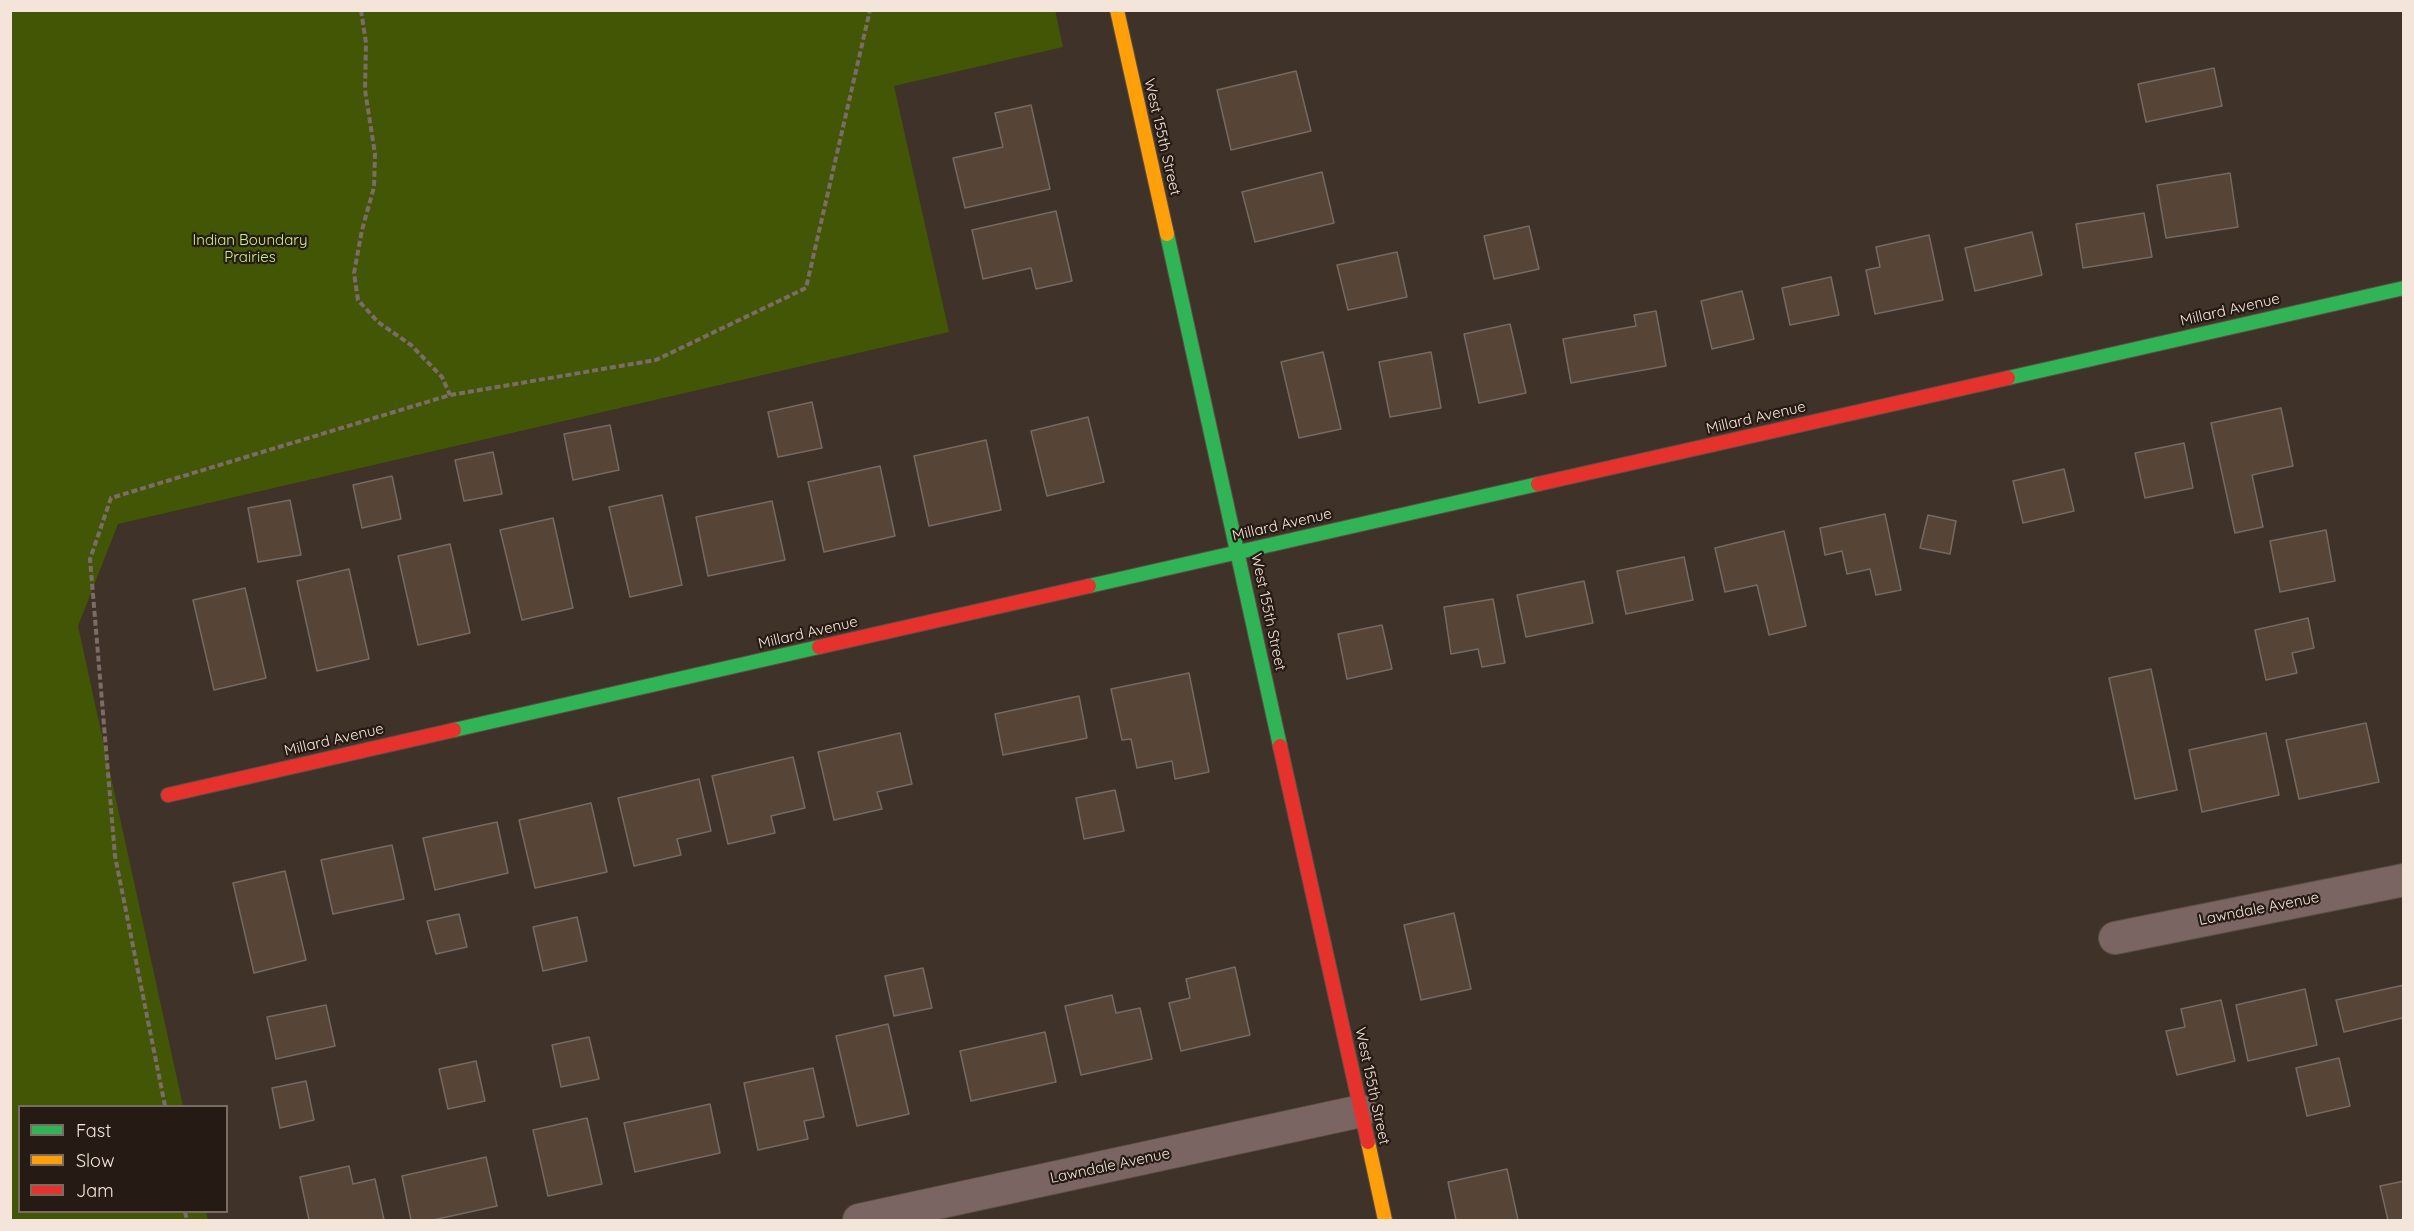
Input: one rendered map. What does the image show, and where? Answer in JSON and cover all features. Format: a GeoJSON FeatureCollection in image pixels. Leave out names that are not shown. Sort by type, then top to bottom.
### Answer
{"type":"FeatureCollection","features":[{"type":"Feature","properties":{"kind":"street","name":"West 155th Street"},"geometry":{"type":"LineString","coordinates":[[1117,10],[1385,1221]]}},
{"type":"Feature","properties":{"kind":"street","name":"Millard Avenue"},"geometry":{"type":"LineString","coordinates":[[168,795],[2403,288]]}},
{"type":"Feature","properties":{"kind":"street","name":"Lawndale Avenue"},"geometry":{"type":"LineString","coordinates":[[2115,938],[2403,880]]}},
{"type":"Feature","properties":{"kind":"street","name":"Lawndale Avenue"},"geometry":{"type":"LineString","coordinates":[[859,1221],[1361,1111]]}},
{"type":"Feature","properties":{"kind":"path"},"geometry":{"type":"LineString","coordinates":[[361,10],[366,43],[366,90],[375,154],[374,187],[362,230],[354,273],[358,300],[378,322],[411,345],[442,377],[450,395]]}},
{"type":"Feature","properties":{"kind":"path"},"geometry":{"type":"LineString","coordinates":[[165,1105],[115,856],[90,559],[111,498],[450,395],[656,360],[806,288],[870,10]]}},
{"type":"Feature","properties":{"kind":"green space","name":"Indian Boundary Prairies"},"geometry":{"type":"Polygon","coordinates":[[[1055,10],[1063,47],[894,86],[949,332],[118,524],[78,626],[183,1105],[18,1105],[18,1213],[206,1213],[208,1220],[11,1220],[11,11],[1055,10]]]}},
{"type":"Feature","properties":{"kind":"building"},"geometry":{"type":"Polygon","coordinates":[[[2214,68],[2222,106],[2146,122],[2138,84],[2214,68]]]}},
{"type":"Feature","properties":{"kind":"building"},"geometry":{"type":"Polygon","coordinates":[[[1296,71],[1311,131],[1231,150],[1217,90],[1296,71]]]}},
{"type":"Feature","properties":{"kind":"building"},"geometry":{"type":"Polygon","coordinates":[[[1031,105],[1050,189],[965,208],[953,158],[1003,147],[995,113],[1031,105]]]}},
{"type":"Feature","properties":{"kind":"building"},"geometry":{"type":"Polygon","coordinates":[[[1322,172],[1334,223],[1255,242],[1242,192],[1322,172]]]}},
{"type":"Feature","properties":{"kind":"building"},"geometry":{"type":"Polygon","coordinates":[[[2230,173],[2238,227],[2166,238],[2157,185],[2230,173]]]}},
{"type":"Feature","properties":{"kind":"building"},"geometry":{"type":"Polygon","coordinates":[[[1056,211],[1072,281],[1036,289],[1031,268],[983,279],[972,230],[1056,211]]]}},
{"type":"Feature","properties":{"kind":"building"},"geometry":{"type":"Polygon","coordinates":[[[2144,213],[2152,257],[2083,268],[2076,224],[2144,213]]]}},
{"type":"Feature","properties":{"kind":"building"},"geometry":{"type":"Polygon","coordinates":[[[1529,226],[1539,269],[1494,279],[1484,236],[1529,226]]]}},
{"type":"Feature","properties":{"kind":"building"},"geometry":{"type":"Polygon","coordinates":[[[2032,232],[2042,275],[1975,291],[1965,248],[2032,232]]]}},
{"type":"Feature","properties":{"kind":"building"},"geometry":{"type":"Polygon","coordinates":[[[1929,235],[1943,300],[1875,314],[1866,270],[1880,267],[1876,247],[1929,235]]]}},
{"type":"Feature","properties":{"kind":"building"},"geometry":{"type":"Polygon","coordinates":[[[1397,252],[1407,297],[1348,310],[1337,265],[1397,252]]]}},
{"type":"Feature","properties":{"kind":"building"},"geometry":{"type":"Polygon","coordinates":[[[1831,277],[1839,315],[1790,325],[1782,288],[1831,277]]]}},
{"type":"Feature","properties":{"kind":"building"},"geometry":{"type":"Polygon","coordinates":[[[1742,291],[1754,339],[1712,349],[1701,301],[1742,291]]]}},
{"type":"Feature","properties":{"kind":"building"},"geometry":{"type":"Polygon","coordinates":[[[1656,311],[1666,366],[1571,383],[1563,339],[1636,326],[1634,315],[1656,311]]]}},
{"type":"Feature","properties":{"kind":"building"},"geometry":{"type":"Polygon","coordinates":[[[1510,324],[1526,393],[1479,403],[1464,334],[1510,324]]]}},
{"type":"Feature","properties":{"kind":"building"},"geometry":{"type":"Polygon","coordinates":[[[1323,352],[1341,429],[1299,438],[1281,362],[1323,352]]]}},
{"type":"Feature","properties":{"kind":"building"},"geometry":{"type":"Polygon","coordinates":[[[1431,352],[1441,408],[1390,417],[1379,362],[1431,352]]]}},
{"type":"Feature","properties":{"kind":"building"},"geometry":{"type":"Polygon","coordinates":[[[812,402],[822,448],[778,457],[768,412],[812,402]]]}},
{"type":"Feature","properties":{"kind":"building"},"geometry":{"type":"Polygon","coordinates":[[[2281,408],[2293,466],[2252,475],[2263,527],[2235,533],[2211,423],[2281,408]]]}},
{"type":"Feature","properties":{"kind":"building"},"geometry":{"type":"Polygon","coordinates":[[[1088,417],[1104,482],[1047,496],[1031,431],[1088,417]]]}},
{"type":"Feature","properties":{"kind":"building"},"geometry":{"type":"Polygon","coordinates":[[[610,425],[619,470],[573,480],[564,434],[610,425]]]}},
{"type":"Feature","properties":{"kind":"building"},"geometry":{"type":"Polygon","coordinates":[[[986,440],[1001,510],[929,526],[914,456],[986,440]]]}},
{"type":"Feature","properties":{"kind":"building"},"geometry":{"type":"Polygon","coordinates":[[[2184,443],[2193,488],[2145,498],[2135,453],[2184,443]]]}},
{"type":"Feature","properties":{"kind":"building"},"geometry":{"type":"Polygon","coordinates":[[[493,452],[502,494],[464,501],[455,460],[493,452]]]}},
{"type":"Feature","properties":{"kind":"building"},"geometry":{"type":"Polygon","coordinates":[[[880,466],[895,536],[824,552],[808,482],[880,466]]]}},
{"type":"Feature","properties":{"kind":"building"},"geometry":{"type":"Polygon","coordinates":[[[2064,469],[2074,511],[2023,523],[2013,481],[2064,469]]]}},
{"type":"Feature","properties":{"kind":"building"},"geometry":{"type":"Polygon","coordinates":[[[392,476],[401,519],[362,528],[353,485],[392,476]]]}},
{"type":"Feature","properties":{"kind":"building"},"geometry":{"type":"Polygon","coordinates":[[[662,495],[682,585],[630,597],[609,507],[662,495]]]}},
{"type":"Feature","properties":{"kind":"building"},"geometry":{"type":"Polygon","coordinates":[[[290,500],[301,555],[258,562],[248,508],[290,500]]]}},
{"type":"Feature","properties":{"kind":"building"},"geometry":{"type":"Polygon","coordinates":[[[772,501],[785,560],[708,576],[696,517],[772,501]]]}},
{"type":"Feature","properties":{"kind":"building"},"geometry":{"type":"Polygon","coordinates":[[[1885,514],[1901,590],[1876,595],[1870,569],[1847,574],[1842,551],[1825,555],[1820,528],[1885,514]]]}},
{"type":"Feature","properties":{"kind":"building"},"geometry":{"type":"Polygon","coordinates":[[[1928,515],[1956,521],[1950,554],[1920,548],[1928,515]]]}},
{"type":"Feature","properties":{"kind":"building"},"geometry":{"type":"Polygon","coordinates":[[[553,518],[573,608],[522,620],[500,530],[553,518]]]}},
{"type":"Feature","properties":{"kind":"building"},"geometry":{"type":"Polygon","coordinates":[[[2326,530],[2335,581],[2280,592],[2270,541],[2326,530]]]}},
{"type":"Feature","properties":{"kind":"building"},"geometry":{"type":"Polygon","coordinates":[[[1784,531],[1806,626],[1769,635],[1757,585],[1725,592],[1715,548],[1784,531]]]}},
{"type":"Feature","properties":{"kind":"building"},"geometry":{"type":"Polygon","coordinates":[[[450,544],[470,633],[418,645],[398,556],[450,544]]]}},
{"type":"Feature","properties":{"kind":"building"},"geometry":{"type":"Polygon","coordinates":[[[1684,557],[1693,600],[1626,614],[1617,571],[1684,557]]]}},
{"type":"Feature","properties":{"kind":"building"},"geometry":{"type":"Polygon","coordinates":[[[349,569],[369,659],[317,671],[297,581],[349,569]]]}},
{"type":"Feature","properties":{"kind":"building"},"geometry":{"type":"Polygon","coordinates":[[[1584,581],[1593,623],[1526,637],[1517,595],[1584,581]]]}},
{"type":"Feature","properties":{"kind":"building"},"geometry":{"type":"Polygon","coordinates":[[[245,588],[266,678],[214,690],[193,600],[245,588]]]}},
{"type":"Feature","properties":{"kind":"building"},"geometry":{"type":"Polygon","coordinates":[[[1493,599],[1505,663],[1482,667],[1478,649],[1451,654],[1444,607],[1493,599]]]}},
{"type":"Feature","properties":{"kind":"building"},"geometry":{"type":"Polygon","coordinates":[[[2308,618],[2314,648],[2292,653],[2297,673],[2266,680],[2255,630],[2308,618]]]}},
{"type":"Feature","properties":{"kind":"building"},"geometry":{"type":"Polygon","coordinates":[[[1382,625],[1392,669],[1347,679],[1338,634],[1382,625]]]}},
{"type":"Feature","properties":{"kind":"building"},"geometry":{"type":"Polygon","coordinates":[[[2151,669],[2177,790],[2135,799],[2109,678],[2151,669]]]}},
{"type":"Feature","properties":{"kind":"building"},"geometry":{"type":"Polygon","coordinates":[[[1189,673],[1209,772],[1175,779],[1172,761],[1137,768],[1131,739],[1122,740],[1111,689],[1189,673]]]}},
{"type":"Feature","properties":{"kind":"building"},"geometry":{"type":"Polygon","coordinates":[[[1079,696],[1087,738],[1003,755],[995,714],[1079,696]]]}},
{"type":"Feature","properties":{"kind":"building"},"geometry":{"type":"Polygon","coordinates":[[[2366,723],[2379,782],[2299,799],[2286,740],[2366,723]]]}},
{"type":"Feature","properties":{"kind":"building"},"geometry":{"type":"Polygon","coordinates":[[[900,733],[912,784],[877,792],[882,809],[834,820],[818,752],[900,733]]]}},
{"type":"Feature","properties":{"kind":"building"},"geometry":{"type":"Polygon","coordinates":[[[2266,733],[2279,795],[2202,812],[2189,750],[2266,733]]]}},
{"type":"Feature","properties":{"kind":"building"},"geometry":{"type":"Polygon","coordinates":[[[793,757],[805,808],[771,816],[775,833],[728,844],[712,776],[793,757]]]}},
{"type":"Feature","properties":{"kind":"building"},"geometry":{"type":"Polygon","coordinates":[[[699,779],[711,831],[677,839],[681,855],[634,866],[618,798],[699,779]]]}},
{"type":"Feature","properties":{"kind":"building"},"geometry":{"type":"Polygon","coordinates":[[[1115,790],[1124,831],[1084,839],[1076,798],[1115,790]]]}},
{"type":"Feature","properties":{"kind":"building"},"geometry":{"type":"Polygon","coordinates":[[[591,803],[607,872],[535,888],[519,820],[591,803]]]}},
{"type":"Feature","properties":{"kind":"building"},"geometry":{"type":"Polygon","coordinates":[[[497,822],[508,873],[435,890],[423,838],[497,822]]]}},
{"type":"Feature","properties":{"kind":"building"},"geometry":{"type":"Polygon","coordinates":[[[392,845],[404,899],[333,914],[321,860],[392,845]]]}},
{"type":"Feature","properties":{"kind":"building"},"geometry":{"type":"Polygon","coordinates":[[[285,871],[306,960],[254,973],[233,883],[285,871]]]}},
{"type":"Feature","properties":{"kind":"building"},"geometry":{"type":"Polygon","coordinates":[[[1454,913],[1471,989],[1421,1000],[1404,925],[1454,913]]]}},
{"type":"Feature","properties":{"kind":"building"},"geometry":{"type":"Polygon","coordinates":[[[459,914],[467,947],[436,954],[427,921],[459,914]]]}},
{"type":"Feature","properties":{"kind":"building"},"geometry":{"type":"Polygon","coordinates":[[[577,917],[587,961],[543,971],[533,927],[577,917]]]}},
{"type":"Feature","properties":{"kind":"building"},"geometry":{"type":"Polygon","coordinates":[[[1235,967],[1250,1035],[1181,1051],[1169,1003],[1190,998],[1186,979],[1235,967]]]}},
{"type":"Feature","properties":{"kind":"building"},"geometry":{"type":"Polygon","coordinates":[[[923,968],[932,1008],[894,1016],[885,976],[923,968]]]}},
{"type":"Feature","properties":{"kind":"building"},"geometry":{"type":"Polygon","coordinates":[[[2404,985],[2404,1025],[2402,1018],[2344,1032],[2336,1000],[2404,985]]]}},
{"type":"Feature","properties":{"kind":"building"},"geometry":{"type":"Polygon","coordinates":[[[2305,989],[2317,1045],[2248,1061],[2236,1005],[2305,989]]]}},
{"type":"Feature","properties":{"kind":"building"},"geometry":{"type":"Polygon","coordinates":[[[1112,995],[1116,1013],[1140,1008],[1152,1059],[1081,1075],[1065,1006],[1112,995]]]}},
{"type":"Feature","properties":{"kind":"building"},"geometry":{"type":"Polygon","coordinates":[[[2221,1000],[2235,1061],[2177,1075],[2166,1031],[2185,1027],[2181,1009],[2221,1000]]]}},
{"type":"Feature","properties":{"kind":"building"},"geometry":{"type":"Polygon","coordinates":[[[326,1005],[335,1046],[276,1059],[267,1017],[326,1005]]]}},
{"type":"Feature","properties":{"kind":"building"},"geometry":{"type":"Polygon","coordinates":[[[888,1024],[909,1114],[857,1126],[836,1036],[888,1024]]]}},
{"type":"Feature","properties":{"kind":"building"},"geometry":{"type":"Polygon","coordinates":[[[1045,1032],[1056,1082],[971,1101],[960,1051],[1045,1032]]]}},
{"type":"Feature","properties":{"kind":"building"},"geometry":{"type":"Polygon","coordinates":[[[589,1037],[599,1079],[561,1087],[552,1045],[589,1037]]]}},
{"type":"Feature","properties":{"kind":"building"},"geometry":{"type":"Polygon","coordinates":[[[2339,1058],[2350,1106],[2307,1116],[2296,1068],[2339,1058]]]}},
{"type":"Feature","properties":{"kind":"building"},"geometry":{"type":"Polygon","coordinates":[[[476,1061],[485,1101],[448,1109],[439,1069],[476,1061]]]}},
{"type":"Feature","properties":{"kind":"building"},"geometry":{"type":"Polygon","coordinates":[[[813,1068],[824,1117],[804,1121],[808,1139],[758,1150],[744,1083],[813,1068]]]}},
{"type":"Feature","properties":{"kind":"building"},"geometry":{"type":"Polygon","coordinates":[[[306,1081],[314,1120],[280,1128],[272,1088],[306,1081]]]}},
{"type":"Feature","properties":{"kind":"building"},"geometry":{"type":"Polygon","coordinates":[[[710,1104],[720,1153],[635,1172],[624,1123],[710,1104]]]}},
{"type":"Feature","properties":{"kind":"building"},"geometry":{"type":"Polygon","coordinates":[[[587,1118],[602,1184],[548,1196],[533,1130],[587,1118]]]}},
{"type":"Feature","properties":{"kind":"building"},"geometry":{"type":"Polygon","coordinates":[[[486,1157],[497,1206],[433,1220],[411,1220],[402,1176],[486,1157]]]}},
{"type":"Feature","properties":{"kind":"building"},"geometry":{"type":"Polygon","coordinates":[[[349,1166],[353,1184],[375,1179],[384,1220],[309,1220],[300,1177],[349,1166]]]}},
{"type":"Feature","properties":{"kind":"building"},"geometry":{"type":"Polygon","coordinates":[[[1507,1169],[1518,1220],[1456,1220],[1448,1182],[1507,1169]]]}},
{"type":"Feature","properties":{"kind":"building"},"geometry":{"type":"Polygon","coordinates":[[[2404,1181],[2404,1220],[2388,1220],[2380,1186],[2404,1181]]]}},
{"type":"Feature","properties":{"kind":"traffic: fast"},"geometry":{"type":"LineString","coordinates":[[1167,234],[1280,746]]}},
{"type":"Feature","properties":{"kind":"traffic: fast"},"geometry":{"type":"LineString","coordinates":[[2008,378],[2404,288]]}},
{"type":"Feature","properties":{"kind":"traffic: fast"},"geometry":{"type":"LineString","coordinates":[[1089,586],[1538,484]]}},
{"type":"Feature","properties":{"kind":"traffic: fast"},"geometry":{"type":"LineString","coordinates":[[454,730],[819,647]]}},
{"type":"Feature","properties":{"kind":"traffic: slow"},"geometry":{"type":"LineString","coordinates":[[1117,10],[1167,234]]}},
{"type":"Feature","properties":{"kind":"traffic: slow"},"geometry":{"type":"LineString","coordinates":[[1368,1142],[1385,1220]]}},
{"type":"Feature","properties":{"kind":"traffic: jam"},"geometry":{"type":"LineString","coordinates":[[1538,484],[2008,378]]}},
{"type":"Feature","properties":{"kind":"traffic: jam"},"geometry":{"type":"LineString","coordinates":[[819,647],[1089,586]]}},
{"type":"Feature","properties":{"kind":"traffic: jam"},"geometry":{"type":"LineString","coordinates":[[168,795],[454,730]]}},
{"type":"Feature","properties":{"kind":"traffic: jam"},"geometry":{"type":"LineString","coordinates":[[1280,746],[1368,1142]]}}]}
